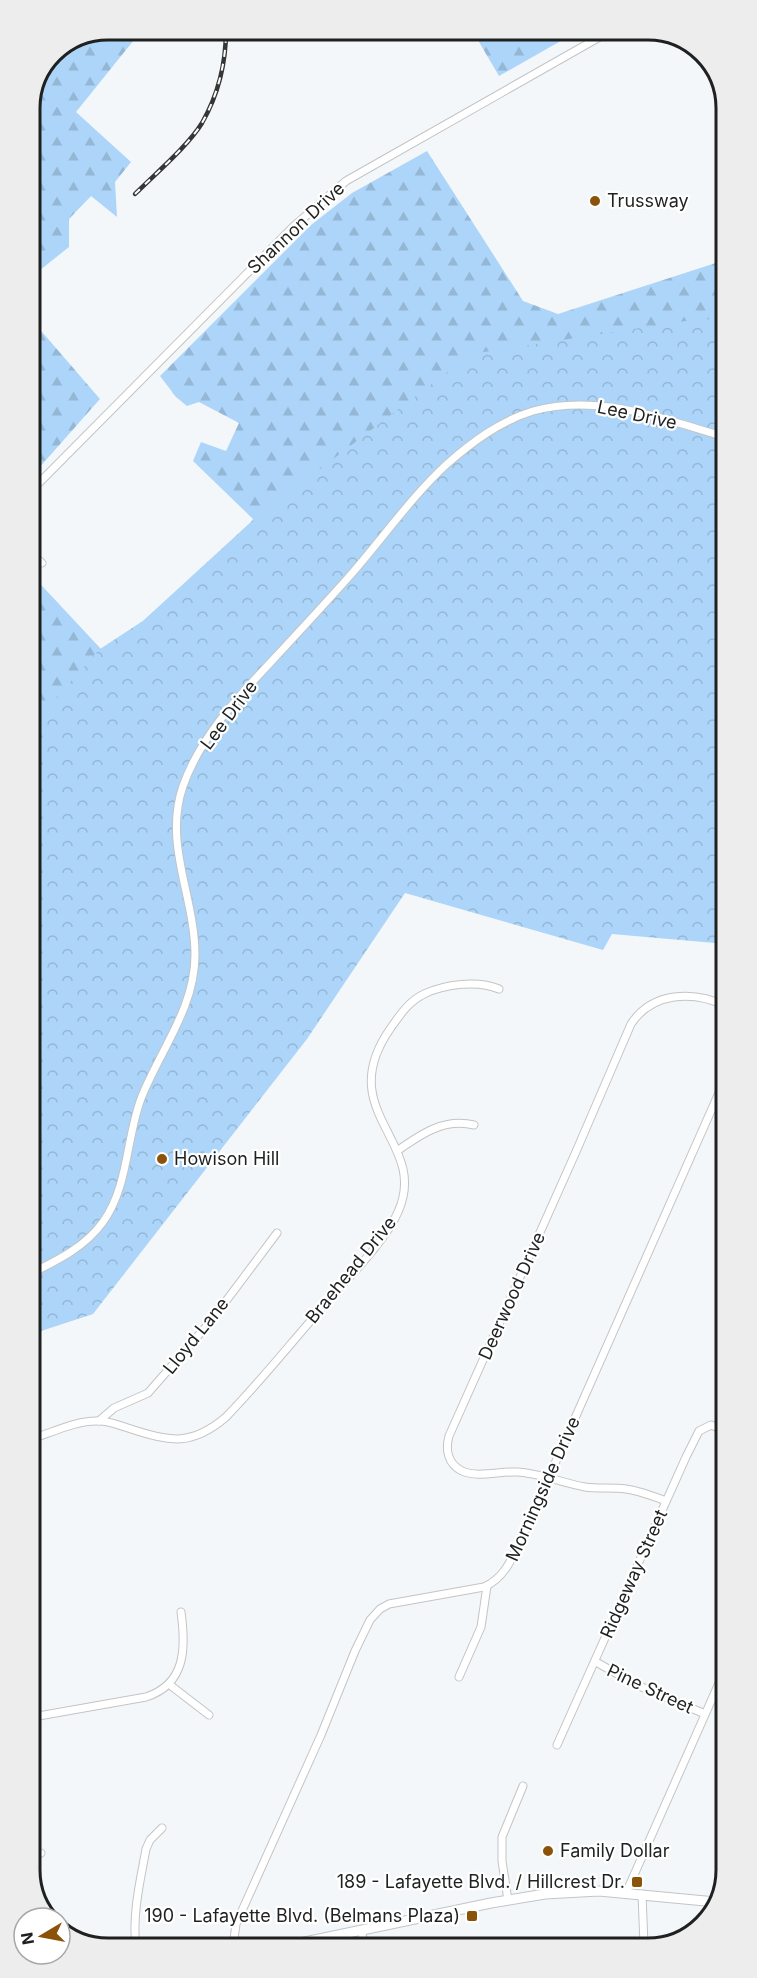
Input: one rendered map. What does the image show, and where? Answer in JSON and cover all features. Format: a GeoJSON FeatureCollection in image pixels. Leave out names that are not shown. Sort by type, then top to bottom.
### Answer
{"type":"FeatureCollection","features":[{"type":"Feature","properties":{"kind":"main road"},"geometry":{"type":"LineString","coordinates":[[327,1937],[508,1900],[568,1892],[642,1894],[708,1901]]}},
{"type":"Feature","properties":{"kind":"street","name":"Shannon Drive"},"geometry":{"type":"LineString","coordinates":[[41,480],[293,227],[346,181],[593,41]]}},
{"type":"Feature","properties":{"kind":"street","name":"Lee Drive"},"geometry":{"type":"LineString","coordinates":[[40,1268],[87,1241],[106,1218],[119,1190],[142,1096],[188,999],[194,971],[194,938],[177,853],[175,828],[178,805],[191,768],[220,720],[350,576],[430,481],[468,447],[501,424],[533,411],[591,406],[630,410],[716,434]]}},
{"type":"Feature","properties":{"kind":"street","name":"Braehead Drive"},"geometry":{"type":"LineString","coordinates":[[40,1436],[80,1423],[99,1421],[148,1434],[175,1439],[186,1438],[207,1432],[226,1417],[392,1224],[405,1194],[403,1166],[379,1115],[370,1086],[373,1065],[384,1038],[407,1006],[427,993],[473,984],[484,984],[499,989]]}},
{"type":"Feature","properties":{"kind":"street","name":"Deerwood Drive"},"geometry":{"type":"LineString","coordinates":[[666,1501],[626,1489],[587,1487],[535,1474],[516,1472],[477,1474],[460,1470],[454,1465],[447,1452],[449,1436],[631,1024],[650,1004],[668,997],[706,998],[716,1002]]}},
{"type":"Feature","properties":{"kind":"street","name":"Morningside Drive"},"geometry":{"type":"LineString","coordinates":[[487,1586],[506,1570],[716,1100]]}},
{"type":"Feature","properties":{"kind":"street"},"geometry":{"type":"LineString","coordinates":[[397,1151],[441,1125],[454,1122],[474,1125]]}},
{"type":"Feature","properties":{"kind":"street","name":"Lloyd Lane"},"geometry":{"type":"LineString","coordinates":[[99,1421],[114,1408],[148,1393],[211,1321],[277,1233]]}},
{"type":"Feature","properties":{"kind":"street","name":"Ridgeway Street"},"geometry":{"type":"LineString","coordinates":[[557,1745],[699,1431],[711,1425],[716,1427]]}},
{"type":"Feature","properties":{"kind":"street"},"geometry":{"type":"LineString","coordinates":[[234,1937],[236,1924],[370,1620],[380,1609],[394,1603],[487,1586],[481,1627],[459,1677]]}},
{"type":"Feature","properties":{"kind":"street"},"geometry":{"type":"LineString","coordinates":[[40,1716],[146,1697],[170,1684],[178,1672],[182,1657],[181,1612]]}},
{"type":"Feature","properties":{"kind":"street","name":"Pine Street"},"geometry":{"type":"LineString","coordinates":[[596,1662],[637,1685],[705,1714]]}},
{"type":"Feature","properties":{"kind":"street"},"geometry":{"type":"LineString","coordinates":[[170,1684],[209,1715]]}},
{"type":"Feature","properties":{"kind":"street"},"geometry":{"type":"LineString","coordinates":[[626,1893],[716,1690]]}},
{"type":"Feature","properties":{"kind":"street"},"geometry":{"type":"LineString","coordinates":[[508,1900],[502,1861],[502,1838],[524,1786]]}},
{"type":"Feature","properties":{"kind":"street"},"geometry":{"type":"LineString","coordinates":[[135,1937],[135,1912],[146,1849],[150,1840],[162,1828]]}},
{"type":"Feature","properties":{"kind":"street"},"geometry":{"type":"LineString","coordinates":[[642,1894],[644,1938]]}},
{"type":"Feature","properties":{"kind":"street"},"geometry":{"type":"LineString","coordinates":[[362,1930],[362,1937]]}},
{"type":"Feature","properties":{"kind":"green space"},"geometry":{"type":"Polygon","coordinates":[[[108,40],[134,40],[76,112],[131,162],[115,182],[117,217],[91,196],[69,219],[69,247],[41,269],[41,104],[47,78],[60,60],[82,46],[108,40]]]}},
{"type":"Feature","properties":{"kind":"green space"},"geometry":{"type":"Polygon","coordinates":[[[478,41],[561,41],[499,76],[478,41]]]}},
{"type":"Feature","properties":{"kind":"green space"},"geometry":{"type":"Polygon","coordinates":[[[427,151],[523,301],[558,314],[716,263],[716,936],[290,764],[40,1225],[41,584],[101,649],[143,621],[250,524],[253,519],[193,461],[201,442],[226,451],[239,423],[199,402],[187,406],[176,397],[160,376],[311,225],[352,193],[427,151]]]}},
{"type":"Feature","properties":{"kind":"green space"},"geometry":{"type":"Polygon","coordinates":[[[716,316],[716,943],[612,934],[603,950],[405,893],[307,1039],[93,1314],[40,1331],[41,714],[100,649],[143,621],[253,520],[471,354],[716,316]]]}},
{"type":"Feature","properties":{"kind":"green space"},"geometry":{"type":"Polygon","coordinates":[[[41,331],[100,399],[41,466],[41,331]]]}},
{"type":"Feature","properties":{"kind":"railway"},"geometry":{"type":"LineString","coordinates":[[135,194],[180,150],[202,123],[220,78],[225,40]]}},
{"type":"Feature","properties":{"kind":"place","name":"Trussway"},"geometry":{"type":"Point","coordinates":[595,201]}},
{"type":"Feature","properties":{"kind":"place","name":"Howison Hill"},"geometry":{"type":"Point","coordinates":[162,1159]}},
{"type":"Feature","properties":{"kind":"place","name":"Family Dollar"},"geometry":{"type":"Point","coordinates":[548,1851]}},
{"type":"Feature","properties":{"kind":"place","name":"189 - Lafayette Blvd. / Hillcrest Dr."},"geometry":{"type":"Point","coordinates":[637,1882]}},
{"type":"Feature","properties":{"kind":"place","name":"190 - Lafayette Blvd. (Belmans Plaza)"},"geometry":{"type":"Point","coordinates":[472,1916]}}]}
